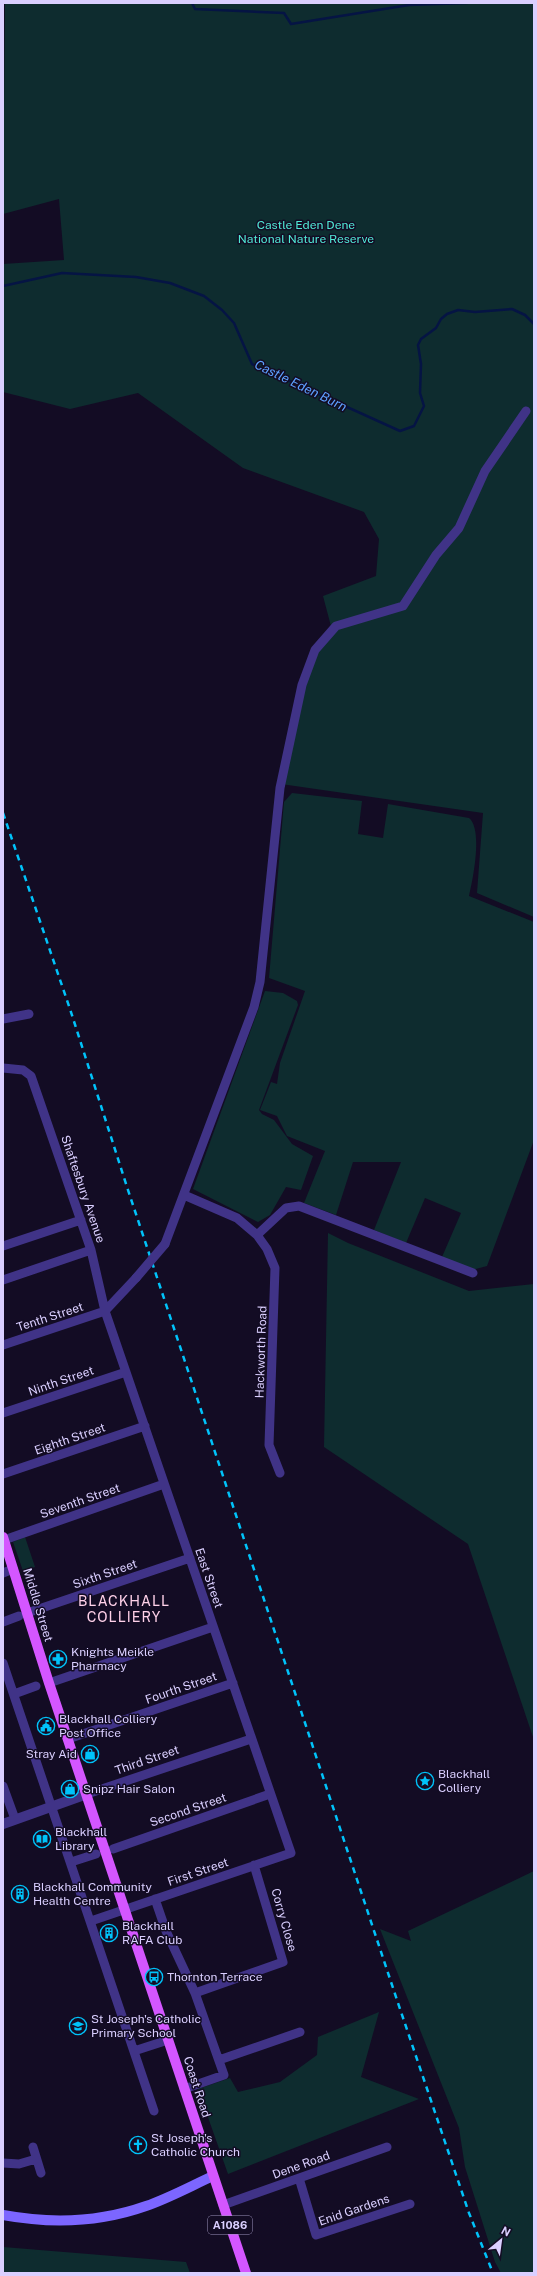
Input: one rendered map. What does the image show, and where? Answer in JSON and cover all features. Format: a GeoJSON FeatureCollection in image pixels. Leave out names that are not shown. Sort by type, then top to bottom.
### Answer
{"type":"FeatureCollection","features":[{"type":"Feature","properties":{"kind":"main road","name":"Middle Street"},"geometry":{"type":"LineString","coordinates":[[4,1538],[13,1569],[23,1615],[49,1683],[125,1909]]}},
{"type":"Feature","properties":{"kind":"main road","name":"Coast Road"},"geometry":{"type":"LineString","coordinates":[[125,1909],[246,2273]]}},
{"type":"Feature","properties":{"kind":"main road"},"geometry":{"type":"LineString","coordinates":[[3,2215],[54,2221],[89,2221],[147,2206],[213,2176]]}},
{"type":"Feature","properties":{"kind":"street"},"geometry":{"type":"LineString","coordinates":[[105,1311],[165,1244],[254,1007],[260,982],[280,788],[302,685],[315,650],[336,626],[403,606],[436,555],[459,528],[485,472],[526,411]]}},
{"type":"Feature","properties":{"kind":"street"},"geometry":{"type":"LineString","coordinates":[[3,1019],[29,1014]]}},
{"type":"Feature","properties":{"kind":"street","name":"Shaftesbury Avenue"},"geometry":{"type":"LineString","coordinates":[[3,1068],[23,1070],[32,1076],[91,1250],[105,1311]]}},
{"type":"Feature","properties":{"kind":"street","name":"Hackworth Road"},"geometry":{"type":"LineString","coordinates":[[184,1195],[237,1218],[257,1235],[267,1249],[275,1268],[269,1445],[280,1473]]}},
{"type":"Feature","properties":{"kind":"street"},"geometry":{"type":"LineString","coordinates":[[257,1235],[286,1208],[299,1206],[473,1273]]}},
{"type":"Feature","properties":{"kind":"street"},"geometry":{"type":"LineString","coordinates":[[3,1246],[81,1220]]}},
{"type":"Feature","properties":{"kind":"street"},"geometry":{"type":"LineString","coordinates":[[3,1280],[91,1250]]}},
{"type":"Feature","properties":{"kind":"street","name":"Tenth Street"},"geometry":{"type":"LineString","coordinates":[[3,1345],[105,1311]]}},
{"type":"Feature","properties":{"kind":"street","name":"East Street"},"geometry":{"type":"LineString","coordinates":[[105,1311],[291,1853]]}},
{"type":"Feature","properties":{"kind":"street","name":"Ninth Street"},"geometry":{"type":"LineString","coordinates":[[3,1413],[126,1372]]}},
{"type":"Feature","properties":{"kind":"street","name":"Eighth Street"},"geometry":{"type":"LineString","coordinates":[[3,1474],[145,1426]]}},
{"type":"Feature","properties":{"kind":"street","name":"Seventh Street"},"geometry":{"type":"LineString","coordinates":[[4,1538],[164,1484]]}},
{"type":"Feature","properties":{"kind":"street","name":"Sixth Street"},"geometry":{"type":"LineString","coordinates":[[3,1622],[190,1558]]}},
{"type":"Feature","properties":{"kind":"street"},"geometry":{"type":"LineString","coordinates":[[3,1573],[13,1569]]}},
{"type":"Feature","properties":{"kind":"street"},"geometry":{"type":"LineString","coordinates":[[49,1683],[213,1627]]}},
{"type":"Feature","properties":{"kind":"street"},"geometry":{"type":"LineString","coordinates":[[4,1668],[71,1862],[154,2111]]}},
{"type":"Feature","properties":{"kind":"street","name":"Fourth Street"},"geometry":{"type":"LineString","coordinates":[[68,1739],[232,1683]]}},
{"type":"Feature","properties":{"kind":"street"},"geometry":{"type":"LineString","coordinates":[[14,1694],[36,1686]]}},
{"type":"Feature","properties":{"kind":"street","name":"Third Street"},"geometry":{"type":"LineString","coordinates":[[3,1824],[86,1794],[252,1738]]}},
{"type":"Feature","properties":{"kind":"street"},"geometry":{"type":"LineString","coordinates":[[3,1786],[15,1820]]}},
{"type":"Feature","properties":{"kind":"street","name":"Second Street"},"geometry":{"type":"LineString","coordinates":[[113,1849],[270,1794]]}},
{"type":"Feature","properties":{"kind":"street","name":"First Street"},"geometry":{"type":"LineString","coordinates":[[90,1921],[291,1853]]}},
{"type":"Feature","properties":{"kind":"street"},"geometry":{"type":"LineString","coordinates":[[71,1862],[96,1854]]}},
{"type":"Feature","properties":{"kind":"street","name":"Corry Close"},"geometry":{"type":"LineString","coordinates":[[195,1993],[283,1962],[254,1865]]}},
{"type":"Feature","properties":{"kind":"street"},"geometry":{"type":"LineString","coordinates":[[155,1899],[166,1930],[195,1993],[224,2076],[184,2089]]}},
{"type":"Feature","properties":{"kind":"street"},"geometry":{"type":"LineString","coordinates":[[218,2060],[300,2032]]}},
{"type":"Feature","properties":{"kind":"street"},"geometry":{"type":"LineString","coordinates":[[134,2051],[168,2040]]}},
{"type":"Feature","properties":{"kind":"street"},"geometry":{"type":"LineString","coordinates":[[33,2147],[41,2174]]}},
{"type":"Feature","properties":{"kind":"street","name":"Dene Road"},"geometry":{"type":"LineString","coordinates":[[223,2205],[387,2147]]}},
{"type":"Feature","properties":{"kind":"street"},"geometry":{"type":"LineString","coordinates":[[3,2163],[19,2164],[36,2159]]}},
{"type":"Feature","properties":{"kind":"street","name":"Enid Gardens"},"geometry":{"type":"LineString","coordinates":[[298,2178],[316,2235],[410,2204]]}},
{"type":"Feature","properties":{"kind":"green space","name":"Castle Eden Dene National Nature Reserve"},"geometry":{"type":"Polygon","coordinates":[[[5,3],[534,3],[534,917],[477,893],[483,813],[281,784],[315,650],[332,630],[323,596],[376,576],[379,539],[364,512],[243,468],[138,393],[70,409],[3,392],[3,264],[64,260],[59,199],[3,214],[5,3]]]}},
{"type":"Feature","properties":{"kind":"green space"},"geometry":{"type":"Polygon","coordinates":[[[292,793],[362,801],[358,834],[383,838],[388,804],[469,818],[473,824],[475,832],[476,855],[469,896],[534,922],[534,1140],[487,1266],[472,1270],[442,1257],[461,1213],[425,1198],[406,1243],[374,1230],[401,1162],[353,1162],[336,1215],[304,1203],[325,1151],[287,1136],[277,1116],[260,1110],[271,1082],[277,1084],[280,1063],[305,991],[269,978],[284,802],[292,793]]]}},
{"type":"Feature","properties":{"kind":"green space"},"geometry":{"type":"Polygon","coordinates":[[[265,991],[283,993],[297,1001],[298,1005],[259,1110],[262,1114],[274,1120],[292,1144],[313,1156],[301,1190],[286,1187],[270,1215],[258,1222],[193,1189],[265,991]]]}},
{"type":"Feature","properties":{"kind":"green space"},"geometry":{"type":"Polygon","coordinates":[[[328,1233],[348,1243],[469,1291],[534,1284],[534,1740],[468,1544],[324,1447],[328,1233]]]}},
{"type":"Feature","properties":{"kind":"green space"},"geometry":{"type":"Polygon","coordinates":[[[25,1537],[35,1567],[23,1571],[13,1542],[25,1537]]]}},
{"type":"Feature","properties":{"kind":"green space"},"geometry":{"type":"Polygon","coordinates":[[[534,1871],[534,2273],[501,2273],[495,2262],[465,2167],[459,2128],[380,1929],[411,1941],[408,1931],[534,1871]]]}},
{"type":"Feature","properties":{"kind":"green space"},"geometry":{"type":"Polygon","coordinates":[[[379,2012],[361,2077],[419,2099],[228,2174],[198,2089],[230,2078],[238,2092],[280,2082],[317,2055],[318,2037],[379,2012]]]}},
{"type":"Feature","properties":{"kind":"green space"},"geometry":{"type":"Polygon","coordinates":[[[3,2247],[186,2262],[190,2273],[3,2273],[3,2247]]]}},
{"type":"Feature","properties":{"kind":"waterway"},"geometry":{"type":"LineString","coordinates":[[192,3],[195,9],[284,13],[291,24],[409,5],[467,3]]}},
{"type":"Feature","properties":{"kind":"waterway","name":"Castle Eden Burn"},"geometry":{"type":"LineString","coordinates":[[3,286],[62,273],[136,277],[170,283],[204,296],[222,310],[234,323],[252,364],[400,431],[414,426],[424,406],[420,393],[421,364],[418,345],[421,339],[436,328],[441,319],[447,314],[458,310],[475,312],[512,309],[525,315],[534,324]]}},
{"type":"Feature","properties":{"kind":"railway"},"geometry":{"type":"LineString","coordinates":[[3,813],[70,1009],[127,1187],[397,2000],[469,2213],[493,2273]]}},
{"type":"Feature","properties":{"kind":"place","name":"Knights Meikle Pharmacy"},"geometry":{"type":"Point","coordinates":[58,1659]}},
{"type":"Feature","properties":{"kind":"place","name":"Blackhall Colliery Post Office"},"geometry":{"type":"Point","coordinates":[46,1726]}},
{"type":"Feature","properties":{"kind":"place","name":"Stray Aid"},"geometry":{"type":"Point","coordinates":[90,1754]}},
{"type":"Feature","properties":{"kind":"place","name":"Blackhall Colliery"},"geometry":{"type":"Point","coordinates":[425,1781]}},
{"type":"Feature","properties":{"kind":"place","name":"Snipz Hair Salon"},"geometry":{"type":"Point","coordinates":[70,1789]}},
{"type":"Feature","properties":{"kind":"place","name":"Blackhall Library"},"geometry":{"type":"Point","coordinates":[42,1839]}},
{"type":"Feature","properties":{"kind":"place","name":"Blackhall Community Health Centre"},"geometry":{"type":"Point","coordinates":[20,1894]}},
{"type":"Feature","properties":{"kind":"place","name":"Blackhall RAFA Club"},"geometry":{"type":"Point","coordinates":[109,1933]}},
{"type":"Feature","properties":{"kind":"place","name":"Thornton Terrace"},"geometry":{"type":"Point","coordinates":[154,1977]}},
{"type":"Feature","properties":{"kind":"place","name":"St Joseph's Catholic Primary School"},"geometry":{"type":"Point","coordinates":[78,2026]}},
{"type":"Feature","properties":{"kind":"place","name":"St Joseph's Catholic Church"},"geometry":{"type":"Point","coordinates":[138,2145]}},
{"type":"Feature","properties":{"kind":"district","name":"BLACKHALL COLLIERY"},"geometry":{"type":"Point","coordinates":[124,1610]}}]}
